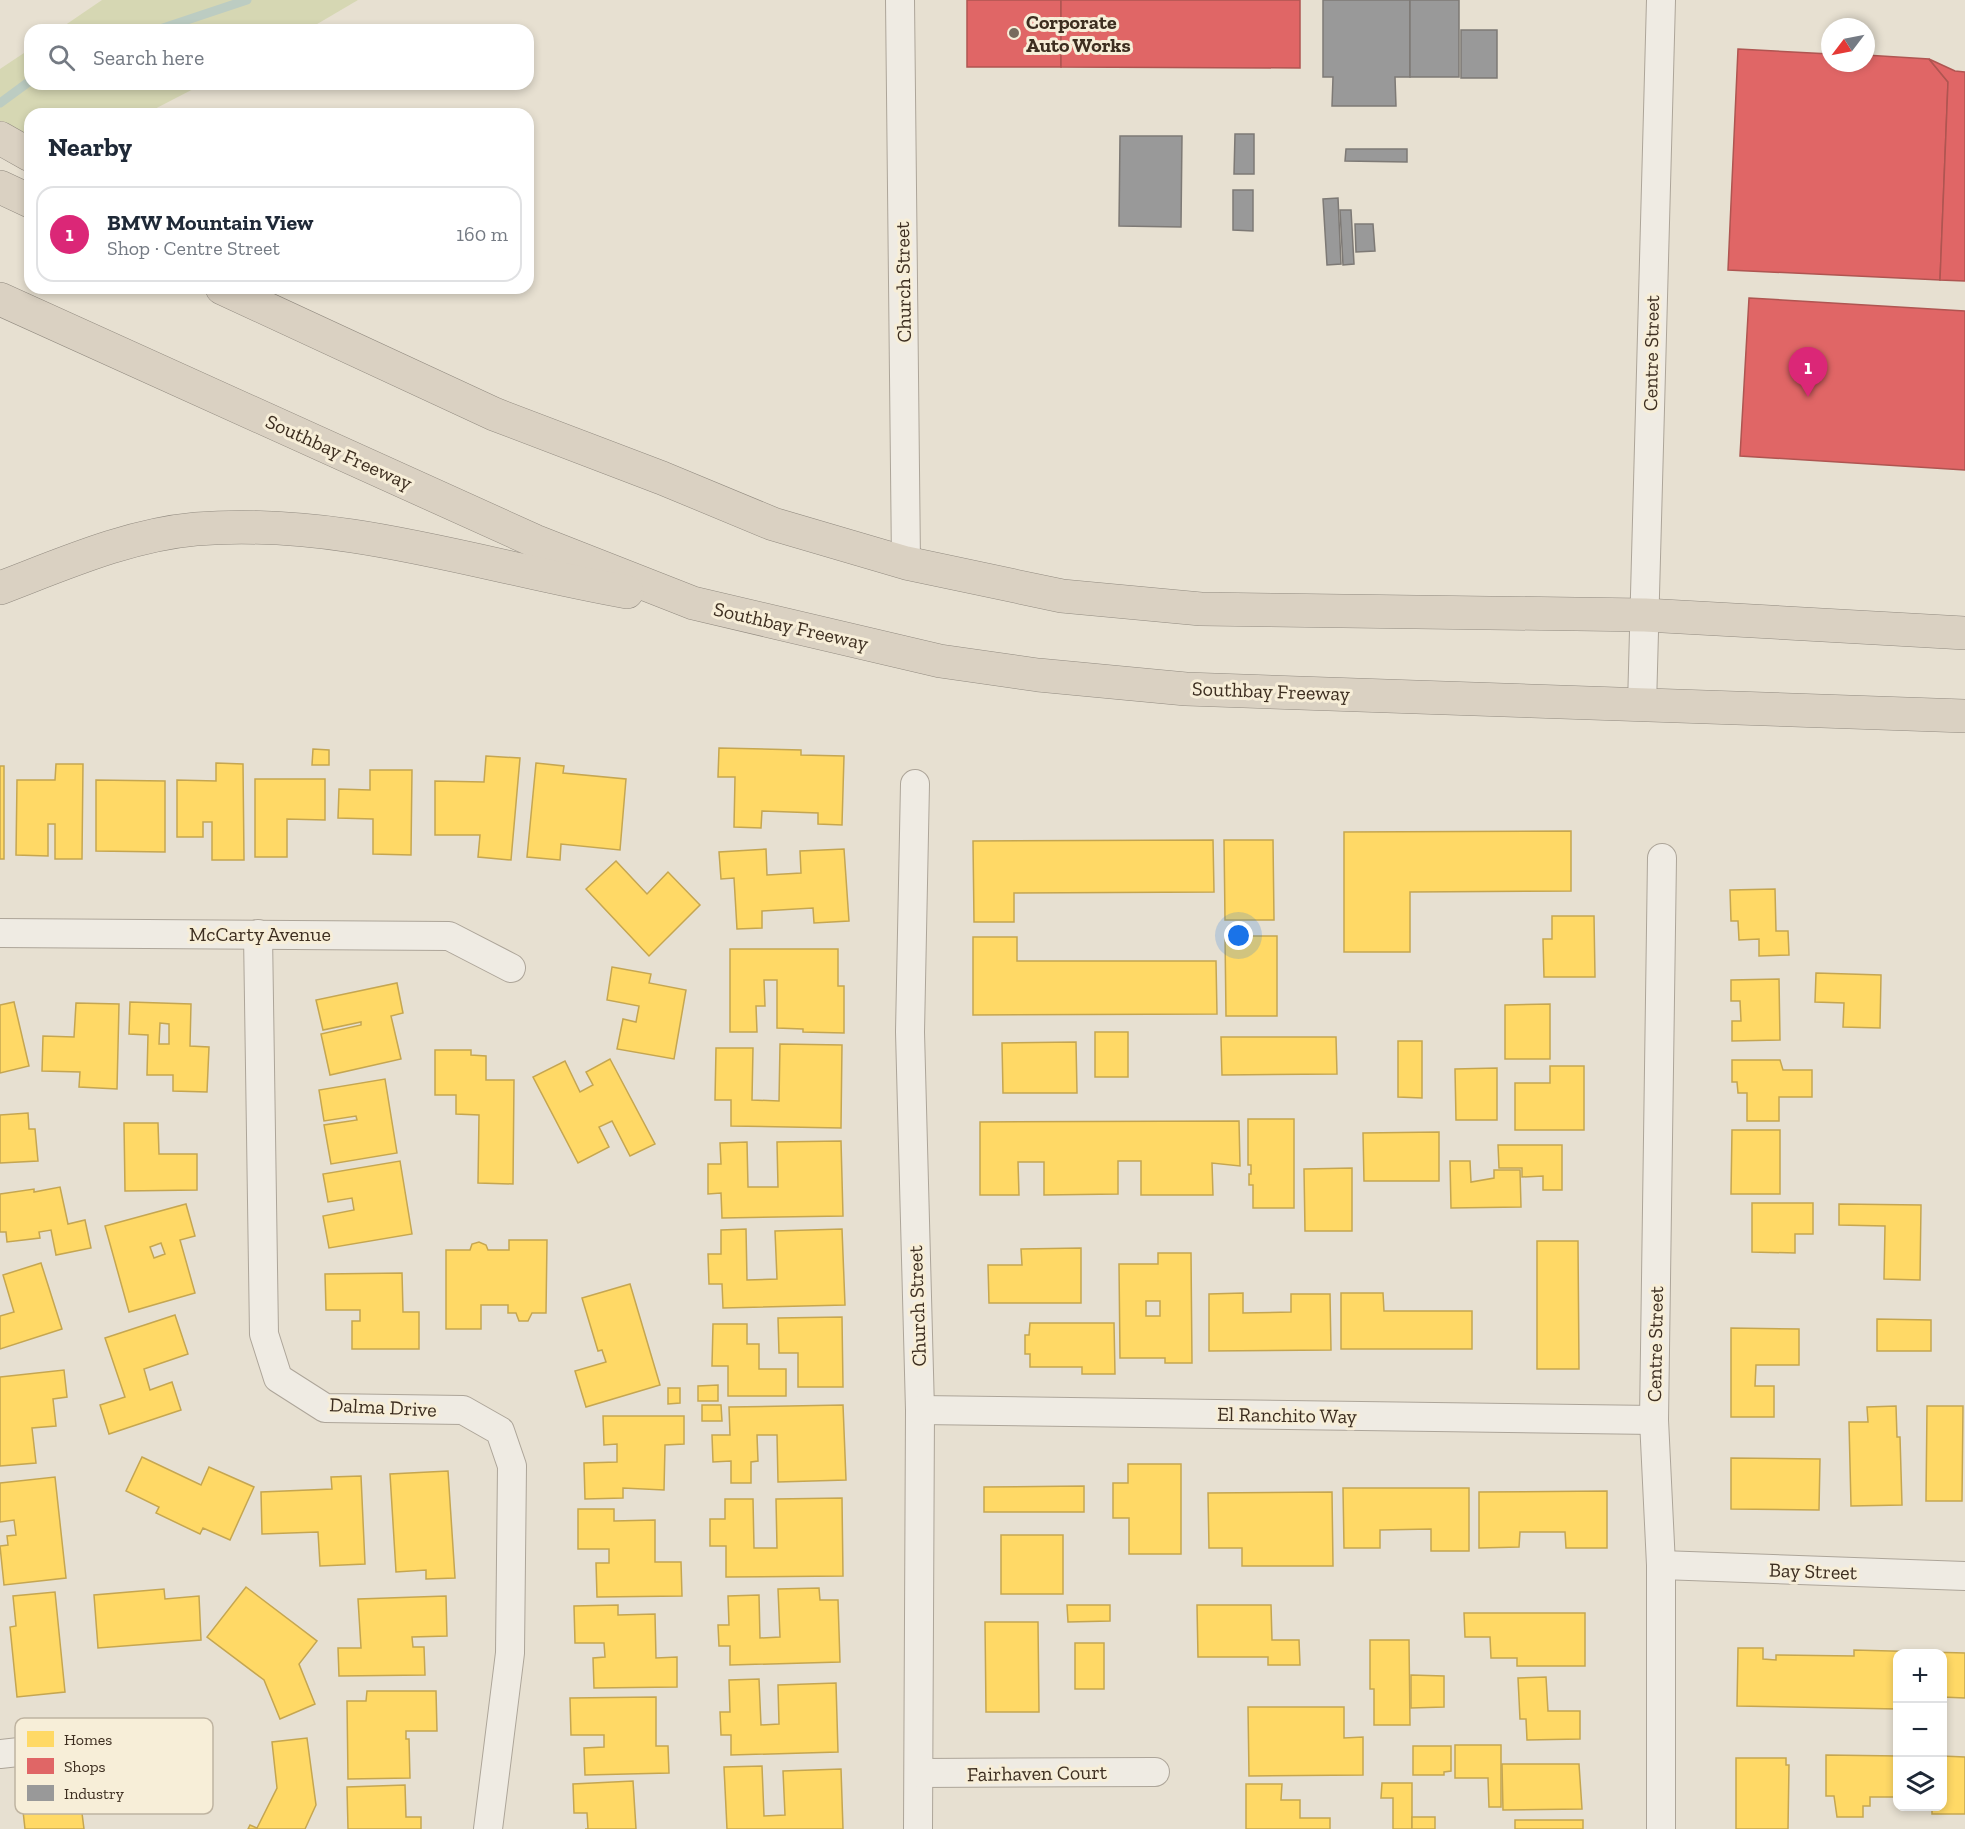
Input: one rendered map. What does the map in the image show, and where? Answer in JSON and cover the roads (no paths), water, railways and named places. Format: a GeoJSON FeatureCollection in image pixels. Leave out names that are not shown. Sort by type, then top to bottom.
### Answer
{"type":"FeatureCollection","features":[{"type":"Feature","properties":{"kind":"highway"},"geometry":{"type":"LineString","coordinates":[[0,138],[24,152]]}},
{"type":"Feature","properties":{"kind":"highway"},"geometry":{"type":"LineString","coordinates":[[235,294],[494,414],[663,478],[773,524],[906,563],[1062,596],[1201,609],[1645,615],[1965,633]]}},
{"type":"Feature","properties":{"kind":"highway","name":"Southbay Freeway"},"geometry":{"type":"LineString","coordinates":[[0,299],[536,541],[693,603],[914,655],[1038,675],[1186,689],[1965,716]]}},
{"type":"Feature","properties":{"kind":"highway"},"geometry":{"type":"LineString","coordinates":[[0,588],[105,549],[154,537],[195,529],[297,528],[391,540],[552,579],[693,603]]}},
{"type":"Feature","properties":{"kind":"street","name":"Church Street"},"geometry":{"type":"LineString","coordinates":[[900,0],[906,563]]}},
{"type":"Feature","properties":{"kind":"street","name":"Centre Street"},"geometry":{"type":"LineString","coordinates":[[1642,706],[1661,0]]}},
{"type":"Feature","properties":{"kind":"street","name":"Church Street"},"geometry":{"type":"LineString","coordinates":[[915,784],[910,1032],[920,1410],[918,1829]]}},
{"type":"Feature","properties":{"kind":"street","name":"Centre Street"},"geometry":{"type":"LineString","coordinates":[[1661,1829],[1661,1565],[1654,1420],[1662,858]]}},
{"type":"Feature","properties":{"kind":"street","name":"McCarty Avenue"},"geometry":{"type":"LineString","coordinates":[[0,933],[449,936],[511,968]]}},
{"type":"Feature","properties":{"kind":"street","name":"Dalma Drive"},"geometry":{"type":"LineString","coordinates":[[258,933],[264,1334],[278,1378],[326,1408],[463,1410],[500,1431],[512,1466],[510,1653],[488,1829]]}},
{"type":"Feature","properties":{"kind":"street","name":"El Ranchito Way"},"geometry":{"type":"LineString","coordinates":[[920,1410],[1654,1420]]}},
{"type":"Feature","properties":{"kind":"street","name":"Bay Street"},"geometry":{"type":"LineString","coordinates":[[1661,1565],[1965,1576]]}},
{"type":"Feature","properties":{"kind":"street"},"geometry":{"type":"LineString","coordinates":[[0,1754],[15,1752]]}},
{"type":"Feature","properties":{"kind":"street","name":"Fairhaven Court"},"geometry":{"type":"LineString","coordinates":[[919,1773],[1155,1772]]}},
{"type":"Feature","properties":{"kind":"waterway"},"geometry":{"type":"LineString","coordinates":[[175,24],[247,0]]}},
{"type":"Feature","properties":{"kind":"waterway"},"geometry":{"type":"LineString","coordinates":[[0,103],[24,85]]}},
{"type":"Feature","properties":{"kind":"place","name":"Corporate Auto Works"},"geometry":{"type":"Point","coordinates":[1014,33]}},
{"type":"Feature","properties":{"kind":"place","name":"BMW Mountain View"},"geometry":{"type":"Point","coordinates":[1808,397]}}]}
